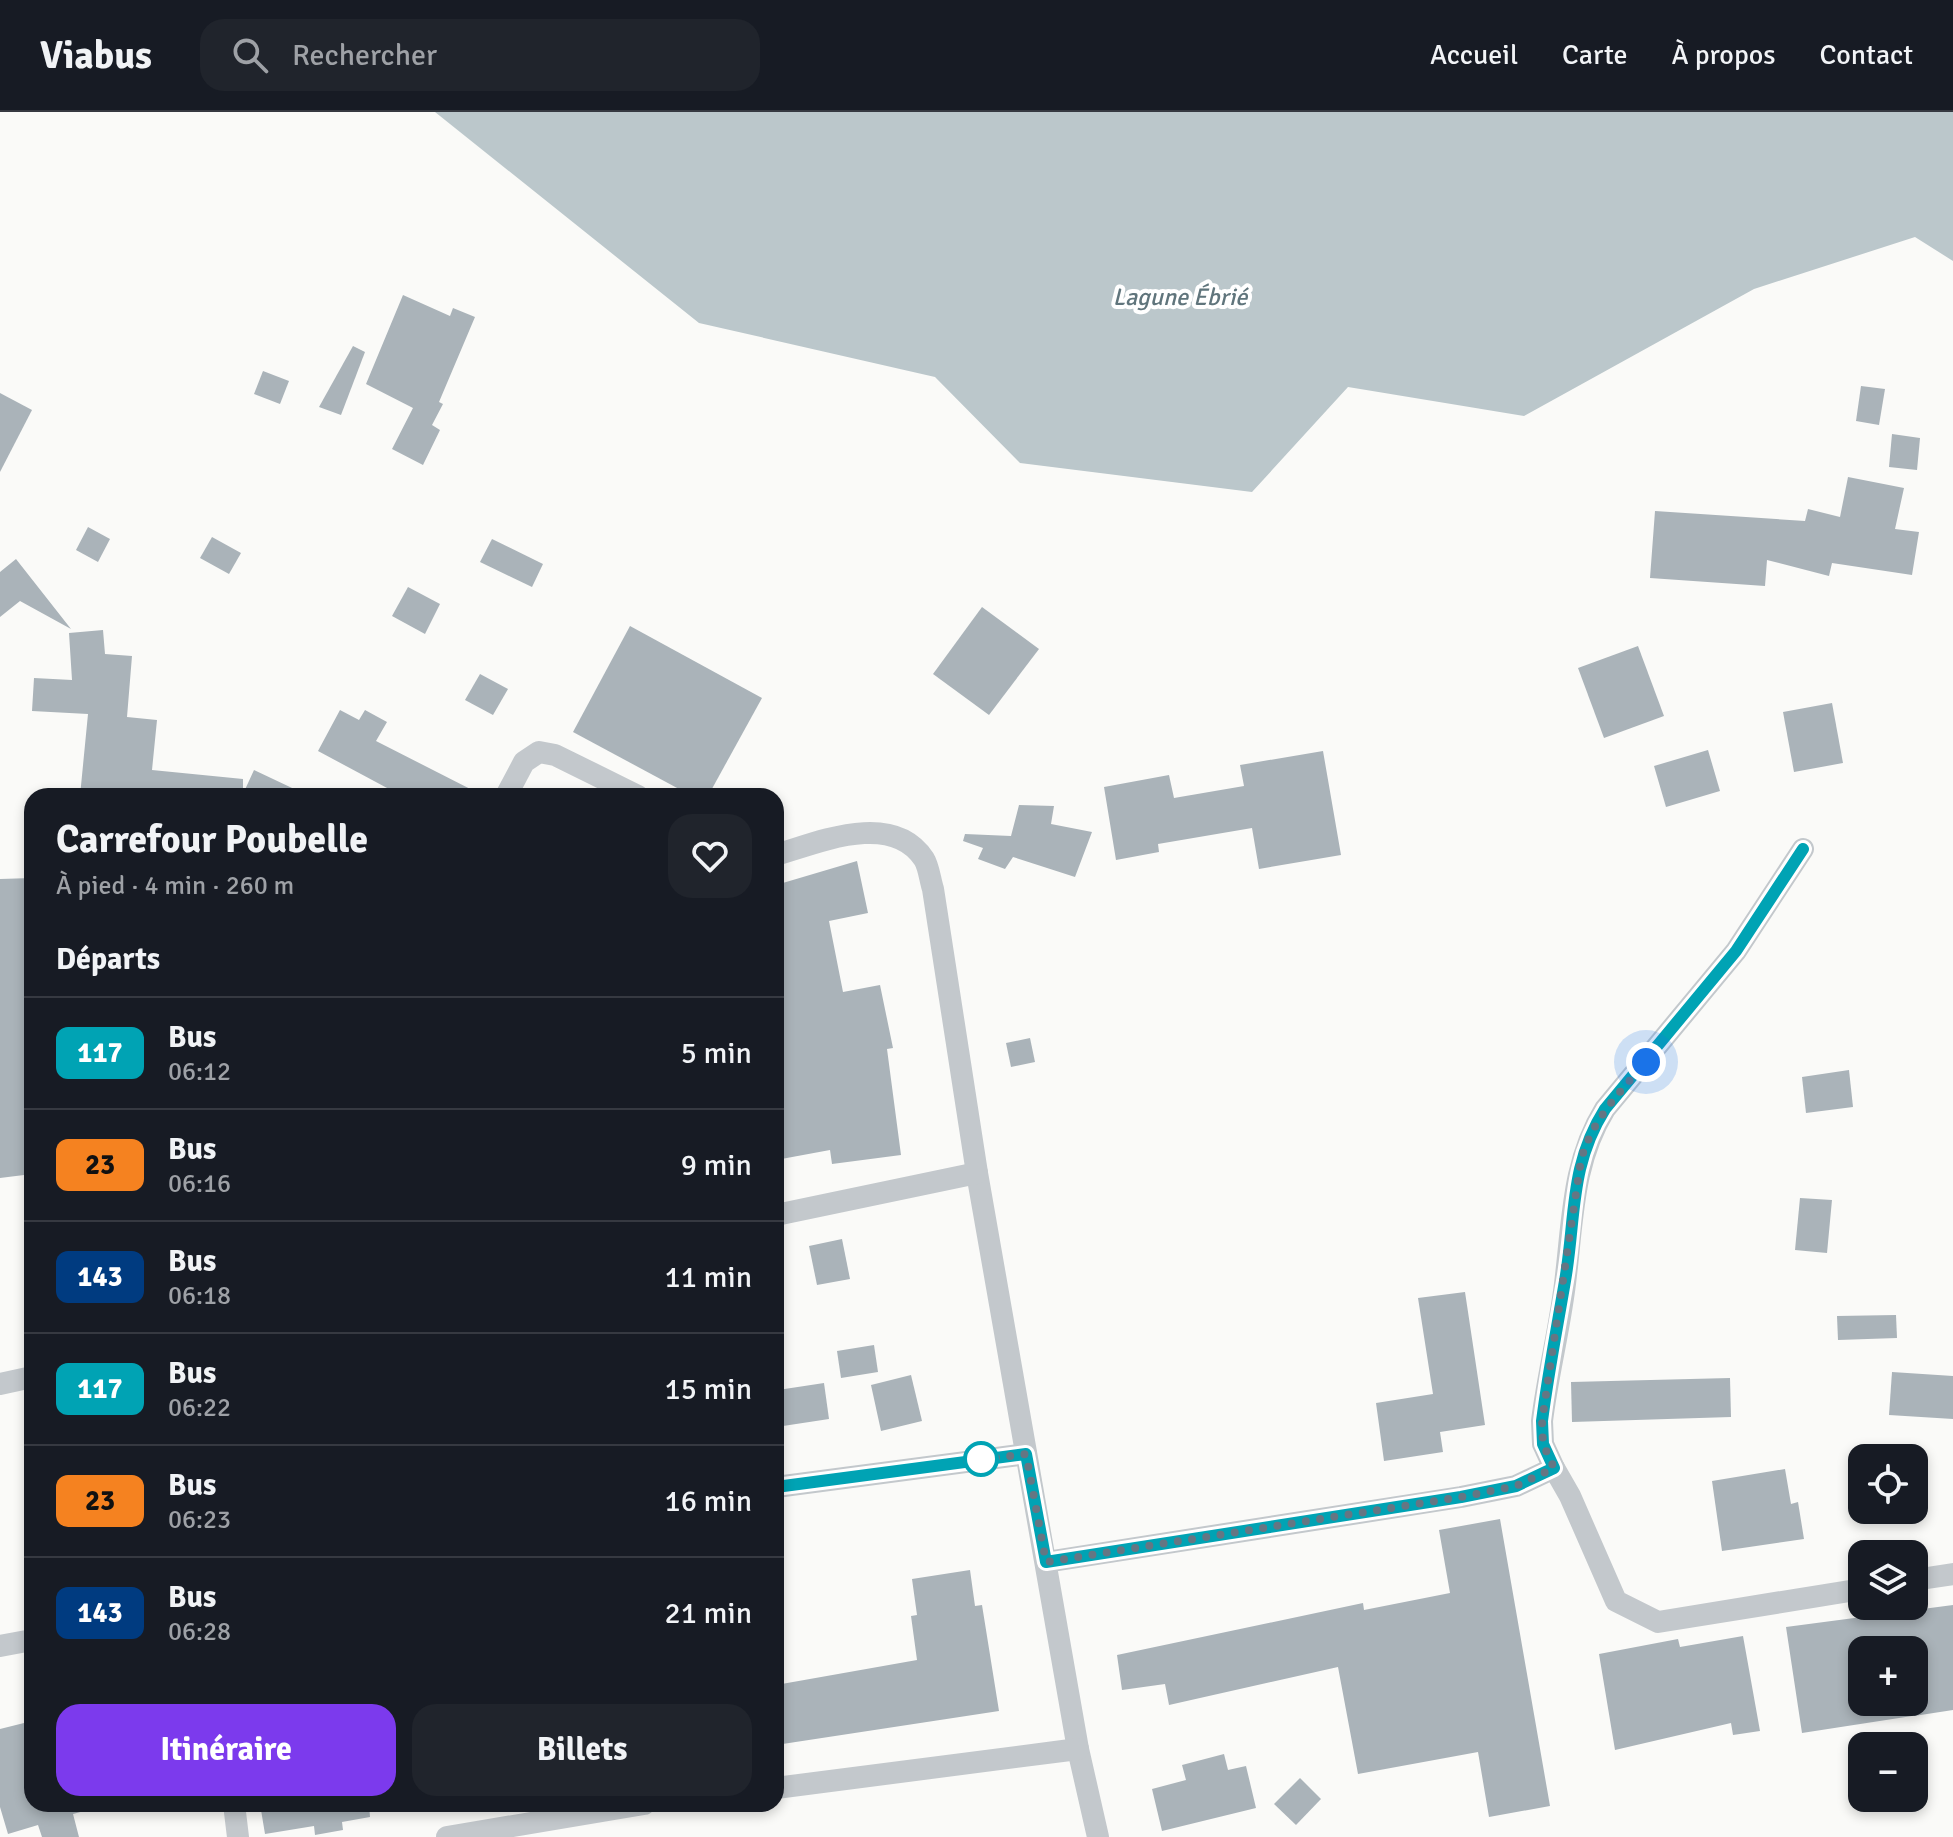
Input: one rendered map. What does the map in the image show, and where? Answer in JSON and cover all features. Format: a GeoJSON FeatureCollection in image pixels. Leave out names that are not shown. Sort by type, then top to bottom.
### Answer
{"type":"FeatureCollection","features":[{"type":"Feature","properties":{"kind":"street"},"geometry":{"type":"LineString","coordinates":[[510,788],[524,762],[539,752],[555,755],[622,788]]}},
{"type":"Feature","properties":{"kind":"street"},"geometry":{"type":"LineString","coordinates":[[784,853],[839,836],[879,833],[905,842],[924,859],[933,889],[977,1173],[1078,1749],[1098,1837]]}},
{"type":"Feature","properties":{"kind":"street"},"geometry":{"type":"LineString","coordinates":[[1803,849],[1736,951],[1605,1109],[1587,1137],[1572,1204],[1566,1278],[1542,1421],[1543,1444],[1570,1496],[1616,1601],[1658,1622],[1848,1591]]}},
{"type":"Feature","properties":{"kind":"street"},"geometry":{"type":"LineString","coordinates":[[784,1213],[977,1173]]}},
{"type":"Feature","properties":{"kind":"street"},"geometry":{"type":"LineString","coordinates":[[0,1384],[24,1379]]}},
{"type":"Feature","properties":{"kind":"street"},"geometry":{"type":"LineString","coordinates":[[784,1486],[1026,1454]]}},
{"type":"Feature","properties":{"kind":"street"},"geometry":{"type":"LineString","coordinates":[[1046,1562],[1461,1497],[1516,1486],[1554,1468]]}},
{"type":"Feature","properties":{"kind":"street"},"geometry":{"type":"LineString","coordinates":[[1928,1578],[1953,1574]]}},
{"type":"Feature","properties":{"kind":"street"},"geometry":{"type":"LineString","coordinates":[[0,1646],[24,1642]]}},
{"type":"Feature","properties":{"kind":"street"},"geometry":{"type":"LineString","coordinates":[[784,1787],[1078,1749]]}},
{"type":"Feature","properties":{"kind":"street"},"geometry":{"type":"LineString","coordinates":[[235,1812],[238,1837]]}},
{"type":"Feature","properties":{"kind":"street"},"geometry":{"type":"LineString","coordinates":[[447,1837],[596,1812]]}},
{"type":"Feature","properties":{"kind":"water","name":"Lagune Ébrié"},"geometry":{"type":"Polygon","coordinates":[[[435,112],[1953,112],[1953,261],[1915,237],[1754,289],[1524,416],[1348,387],[1252,492],[1020,463],[935,377],[699,323],[435,112]]]}},
{"type":"Feature","properties":{"kind":"building"},"geometry":{"type":"Polygon","coordinates":[[[403,295],[450,316],[453,308],[475,317],[439,402],[443,404],[432,425],[440,430],[423,465],[392,449],[413,408],[366,384],[403,295]]]}},
{"type":"Feature","properties":{"kind":"building"},"geometry":{"type":"Polygon","coordinates":[[[353,346],[365,352],[341,415],[319,407],[353,346]]]}},
{"type":"Feature","properties":{"kind":"building"},"geometry":{"type":"Polygon","coordinates":[[[263,371],[289,381],[280,404],[254,394],[263,371]]]}},
{"type":"Feature","properties":{"kind":"building"},"geometry":{"type":"Polygon","coordinates":[[[1861,386],[1885,389],[1879,425],[1856,421],[1861,386]]]}},
{"type":"Feature","properties":{"kind":"building"},"geometry":{"type":"Polygon","coordinates":[[[0,393],[32,410],[0,472],[0,393]]]}},
{"type":"Feature","properties":{"kind":"building"},"geometry":{"type":"Polygon","coordinates":[[[1892,434],[1920,438],[1917,470],[1889,467],[1892,434]]]}},
{"type":"Feature","properties":{"kind":"building"},"geometry":{"type":"Polygon","coordinates":[[[1848,477],[1904,488],[1895,529],[1919,532],[1912,575],[1832,563],[1829,576],[1767,560],[1765,586],[1650,578],[1655,511],[1805,521],[1808,509],[1840,517],[1848,477]]]}},
{"type":"Feature","properties":{"kind":"building"},"geometry":{"type":"Polygon","coordinates":[[[88,527],[110,539],[98,562],[76,550],[88,527]]]}},
{"type":"Feature","properties":{"kind":"building"},"geometry":{"type":"Polygon","coordinates":[[[212,537],[241,553],[229,574],[200,558],[212,537]]]}},
{"type":"Feature","properties":{"kind":"building"},"geometry":{"type":"Polygon","coordinates":[[[492,539],[543,564],[532,587],[480,562],[492,539]]]}},
{"type":"Feature","properties":{"kind":"building"},"geometry":{"type":"Polygon","coordinates":[[[16,559],[71,629],[20,601],[0,617],[0,572],[16,559]]]}},
{"type":"Feature","properties":{"kind":"building"},"geometry":{"type":"Polygon","coordinates":[[[408,587],[440,604],[425,634],[392,616],[408,587]]]}},
{"type":"Feature","properties":{"kind":"building"},"geometry":{"type":"Polygon","coordinates":[[[982,607],[1039,649],[989,715],[933,674],[982,607]]]}},
{"type":"Feature","properties":{"kind":"building"},"geometry":{"type":"Polygon","coordinates":[[[630,626],[762,698],[712,788],[677,788],[573,732],[630,626]]]}},
{"type":"Feature","properties":{"kind":"building"},"geometry":{"type":"Polygon","coordinates":[[[103,630],[105,654],[132,656],[127,717],[157,720],[152,770],[243,779],[243,788],[81,788],[88,714],[32,711],[34,678],[72,680],[69,633],[103,630]]]}},
{"type":"Feature","properties":{"kind":"building"},"geometry":{"type":"Polygon","coordinates":[[[1638,646],[1664,716],[1604,738],[1578,668],[1638,646]]]}},
{"type":"Feature","properties":{"kind":"building"},"geometry":{"type":"Polygon","coordinates":[[[480,674],[508,689],[493,715],[465,700],[480,674]]]}},
{"type":"Feature","properties":{"kind":"building"},"geometry":{"type":"Polygon","coordinates":[[[1832,703],[1843,763],[1794,772],[1783,712],[1832,703]]]}},
{"type":"Feature","properties":{"kind":"building"},"geometry":{"type":"Polygon","coordinates":[[[340,710],[359,720],[365,710],[387,722],[376,741],[468,788],[387,788],[318,751],[340,710]]]}},
{"type":"Feature","properties":{"kind":"building"},"geometry":{"type":"Polygon","coordinates":[[[1708,750],[1720,791],[1666,807],[1654,766],[1708,750]]]}},
{"type":"Feature","properties":{"kind":"building"},"geometry":{"type":"Polygon","coordinates":[[[1323,751],[1341,855],[1259,869],[1252,828],[1158,844],[1159,852],[1116,860],[1104,787],[1169,775],[1174,798],[1244,786],[1240,765],[1323,751]]]}},
{"type":"Feature","properties":{"kind":"building"},"geometry":{"type":"Polygon","coordinates":[[[254,770],[292,788],[246,788],[254,770]]]}},
{"type":"Feature","properties":{"kind":"building"},"geometry":{"type":"Polygon","coordinates":[[[1019,805],[1054,806],[1051,824],[1092,832],[1075,877],[1013,857],[1005,869],[978,859],[983,848],[963,841],[965,834],[1011,836],[1019,805]]]}},
{"type":"Feature","properties":{"kind":"building"},"geometry":{"type":"Polygon","coordinates":[[[857,861],[868,913],[829,921],[843,992],[880,985],[893,1048],[887,1049],[901,1155],[832,1164],[830,1150],[784,1159],[784,883],[857,861]]]}},
{"type":"Feature","properties":{"kind":"building"},"geometry":{"type":"Polygon","coordinates":[[[24,878],[24,1175],[0,1178],[0,879],[24,878]]]}},
{"type":"Feature","properties":{"kind":"building"},"geometry":{"type":"Polygon","coordinates":[[[1030,1038],[1035,1062],[1011,1067],[1006,1043],[1030,1038]]]}},
{"type":"Feature","properties":{"kind":"building"},"geometry":{"type":"Polygon","coordinates":[[[1849,1070],[1853,1107],[1806,1113],[1802,1077],[1849,1070]]]}},
{"type":"Feature","properties":{"kind":"building"},"geometry":{"type":"Polygon","coordinates":[[[1800,1198],[1832,1200],[1827,1253],[1795,1250],[1800,1198]]]}},
{"type":"Feature","properties":{"kind":"building"},"geometry":{"type":"Polygon","coordinates":[[[842,1239],[850,1279],[817,1285],[809,1246],[842,1239]]]}},
{"type":"Feature","properties":{"kind":"building"},"geometry":{"type":"Polygon","coordinates":[[[1465,1292],[1485,1425],[1440,1432],[1443,1452],[1384,1461],[1376,1403],[1433,1394],[1418,1298],[1465,1292]]]}},
{"type":"Feature","properties":{"kind":"building"},"geometry":{"type":"Polygon","coordinates":[[[1896,1315],[1897,1338],[1838,1340],[1837,1316],[1896,1315]]]}},
{"type":"Feature","properties":{"kind":"building"},"geometry":{"type":"Polygon","coordinates":[[[874,1345],[878,1372],[841,1378],[837,1351],[874,1345]]]}},
{"type":"Feature","properties":{"kind":"building"},"geometry":{"type":"Polygon","coordinates":[[[1892,1372],[1953,1376],[1953,1419],[1889,1415],[1892,1372]]]}},
{"type":"Feature","properties":{"kind":"building"},"geometry":{"type":"Polygon","coordinates":[[[911,1375],[922,1421],[881,1431],[871,1385],[911,1375]]]}},
{"type":"Feature","properties":{"kind":"building"},"geometry":{"type":"Polygon","coordinates":[[[1730,1378],[1731,1417],[1572,1422],[1571,1382],[1730,1378]]]}},
{"type":"Feature","properties":{"kind":"building"},"geometry":{"type":"Polygon","coordinates":[[[824,1383],[829,1419],[784,1426],[784,1389],[824,1383]]]}},
{"type":"Feature","properties":{"kind":"building"},"geometry":{"type":"Polygon","coordinates":[[[1785,1469],[1791,1504],[1798,1502],[1804,1539],[1722,1551],[1712,1481],[1785,1469]]]}},
{"type":"Feature","properties":{"kind":"building"},"geometry":{"type":"Polygon","coordinates":[[[1500,1519],[1550,1806],[1489,1817],[1478,1752],[1358,1774],[1338,1667],[1169,1705],[1165,1684],[1122,1690],[1117,1655],[1363,1603],[1364,1610],[1450,1593],[1439,1530],[1500,1519]]]}},
{"type":"Feature","properties":{"kind":"building"},"geometry":{"type":"Polygon","coordinates":[[[970,1570],[975,1606],[982,1605],[999,1711],[784,1744],[784,1684],[917,1660],[911,1616],[917,1615],[912,1579],[970,1570]]]}},
{"type":"Feature","properties":{"kind":"building"},"geometry":{"type":"Polygon","coordinates":[[[1953,1605],[1953,1710],[1928,1714],[1928,1636],[1848,1636],[1848,1716],[1912,1716],[1802,1733],[1786,1627],[1848,1619],[1928,1620],[1928,1608],[1953,1605]]]}},
{"type":"Feature","properties":{"kind":"building"},"geometry":{"type":"Polygon","coordinates":[[[1743,1636],[1760,1731],[1733,1735],[1731,1723],[1615,1750],[1599,1654],[1678,1639],[1680,1647],[1743,1636]]]}},
{"type":"Feature","properties":{"kind":"building"},"geometry":{"type":"Polygon","coordinates":[[[24,1723],[24,1812],[80,1812],[73,1814],[79,1837],[42,1837],[38,1825],[8,1834],[0,1807],[0,1729],[24,1723]]]}},
{"type":"Feature","properties":{"kind":"building"},"geometry":{"type":"Polygon","coordinates":[[[1224,1754],[1228,1770],[1246,1766],[1256,1808],[1162,1831],[1152,1789],[1186,1780],[1182,1765],[1224,1754]]]}},
{"type":"Feature","properties":{"kind":"building"},"geometry":{"type":"Polygon","coordinates":[[[1300,1778],[1321,1799],[1296,1825],[1274,1804],[1300,1778]]]}},
{"type":"Feature","properties":{"kind":"building"},"geometry":{"type":"Polygon","coordinates":[[[261,1812],[370,1812],[370,1817],[342,1822],[343,1830],[315,1835],[314,1826],[265,1834],[261,1812]]]}},
{"type":"Feature","properties":{"kind":"bus line","name":"117"},"geometry":{"type":"LineString","coordinates":[[784,1485],[1026,1454],[1046,1562],[1461,1497],[1516,1486],[1554,1468],[1543,1444],[1542,1421],[1549,1364],[1566,1278],[1572,1204],[1587,1137],[1605,1109],[1667,1038],[1736,951],[1803,849]]}},
{"type":"Feature","properties":{"kind":"route"},"geometry":{"type":"LineString","coordinates":[[981,1459],[967,1461],[1026,1454],[1046,1562],[1461,1497],[1516,1486],[1554,1468],[1543,1444],[1542,1421],[1549,1364],[1566,1278],[1572,1204],[1581,1160],[1587,1137],[1605,1109],[1646,1062]]}}]}
